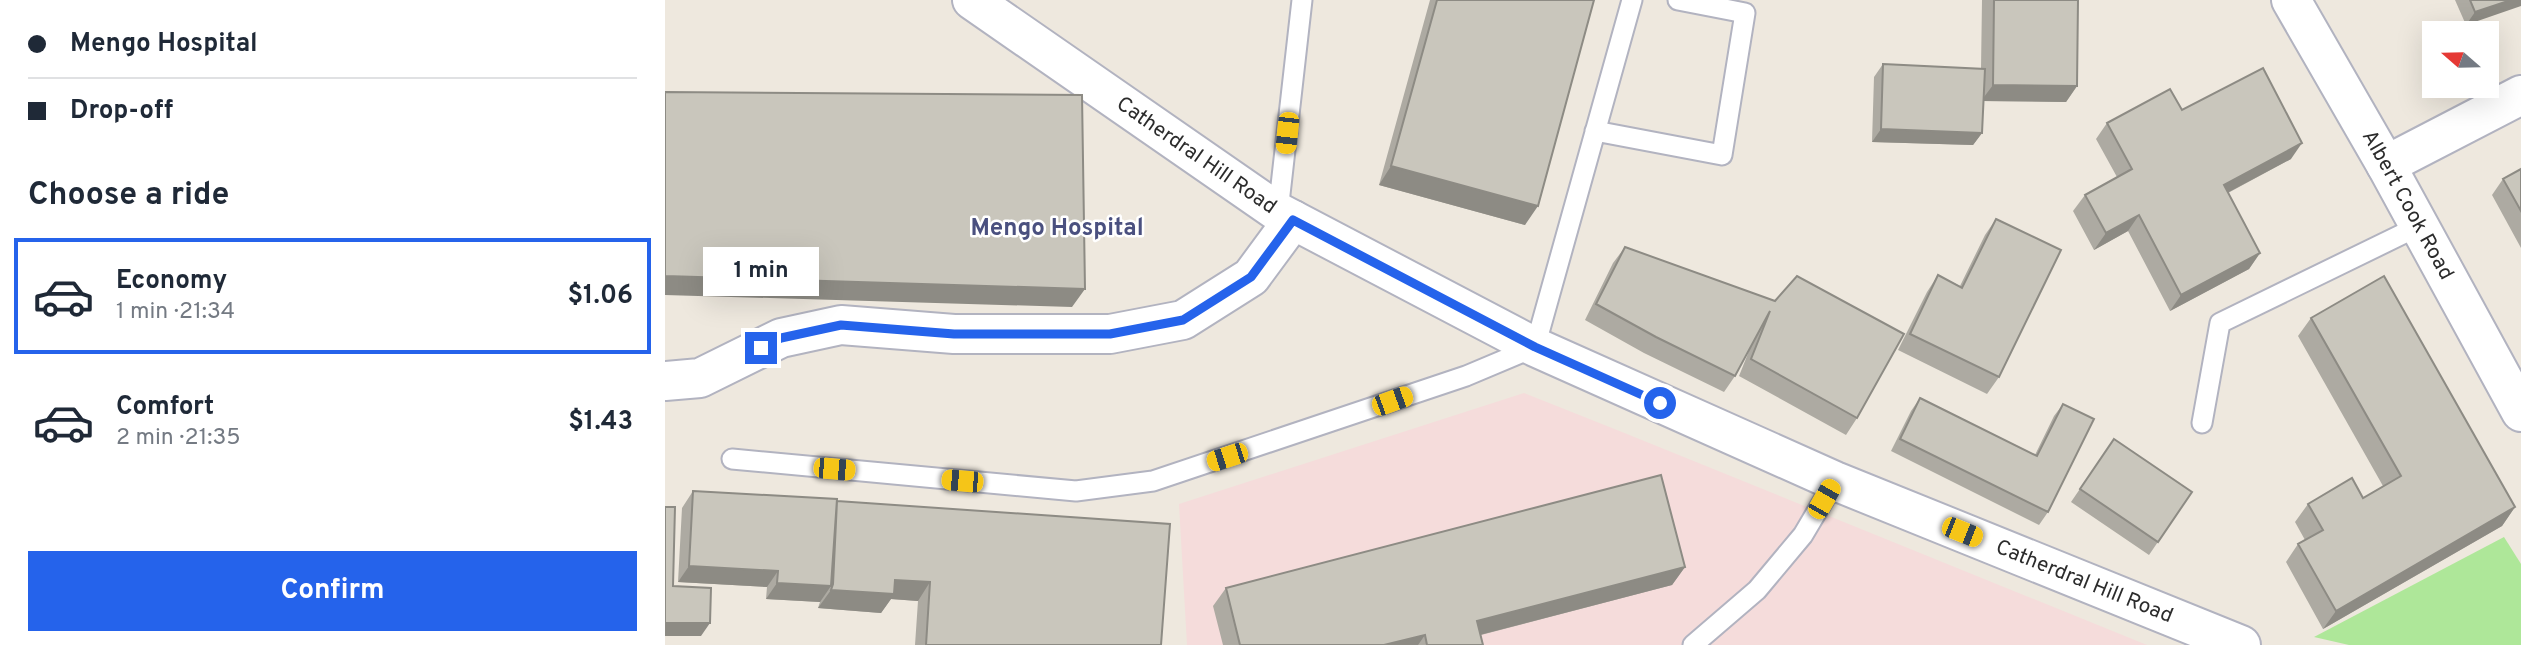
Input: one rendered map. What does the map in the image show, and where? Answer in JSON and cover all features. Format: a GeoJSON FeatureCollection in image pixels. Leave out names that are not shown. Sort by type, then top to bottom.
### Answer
{"type":"FeatureCollection","features":[{"type":"Feature","properties":{"kind":"street","name":"Albert Cook Road"},"geometry":{"type":"LineString","coordinates":[[2291,0],[2386,165],[2521,412]]}},
{"type":"Feature","properties":{"kind":"street","name":"Catherdral Hill Road"},"geometry":{"type":"LineString","coordinates":[[990,5],[1286,216],[1535,347],[1835,481],[2241,645]]}},
{"type":"Feature","properties":{"kind":"street"},"geometry":{"type":"LineString","coordinates":[[2386,165],[2521,95]]}},
{"type":"Feature","properties":{"kind":"street"},"geometry":{"type":"LineString","coordinates":[[665,381],[701,378],[781,338],[841,325],[954,334],[1110,334],[1183,320],[1251,277],[1286,216]]}},
{"type":"Feature","properties":{"kind":"lane"},"geometry":{"type":"LineString","coordinates":[[1286,216],[1302,0]]}},
{"type":"Feature","properties":{"kind":"lane"},"geometry":{"type":"LineString","coordinates":[[732,459],[1076,491],[1153,481],[1467,376],[1535,347],[1632,0]]}},
{"type":"Feature","properties":{"kind":"lane"},"geometry":{"type":"LineString","coordinates":[[1595,131],[1722,155],[1745,13],[1678,0]]}},
{"type":"Feature","properties":{"kind":"lane"},"geometry":{"type":"LineString","coordinates":[[2202,422],[2220,323],[2419,226]]}},
{"type":"Feature","properties":{"kind":"lane"},"geometry":{"type":"LineString","coordinates":[[1693,645],[1757,590],[1803,535],[1835,481]]}},
{"type":"Feature","properties":{"kind":"shaded area"},"geometry":{"type":"Polygon","coordinates":[[[1524,393],[2147,645],[1187,645],[1179,504],[1524,393]]]}},
{"type":"Feature","properties":{"kind":"green space"},"geometry":{"type":"Polygon","coordinates":[[[2504,537],[2521,564],[2521,645],[2349,645],[2314,637],[2504,537]]]}},
{"type":"Feature","properties":{"kind":"building"},"geometry":{"type":"Polygon","coordinates":[[[1437,0],[1594,0],[1538,206],[1391,166],[1437,0]]]}},
{"type":"Feature","properties":{"kind":"building"},"geometry":{"type":"Polygon","coordinates":[[[1994,0],[2078,0],[2077,86],[1993,85],[1994,0]]]}},
{"type":"Feature","properties":{"kind":"building"},"geometry":{"type":"Polygon","coordinates":[[[2470,0],[2511,0],[2475,12],[2470,0]]]}},
{"type":"Feature","properties":{"kind":"building"},"geometry":{"type":"Polygon","coordinates":[[[1883,64],[1985,69],[1982,133],[1881,129],[1883,64]]]}},
{"type":"Feature","properties":{"kind":"building"},"geometry":{"type":"Polygon","coordinates":[[[2263,68],[2302,143],[2224,185],[2260,253],[2181,295],[2139,215],[2106,233],[2085,195],[2132,169],[2107,123],[2170,89],[2182,110],[2263,68]]]}},
{"type":"Feature","properties":{"kind":"building"},"geometry":{"type":"Polygon","coordinates":[[[665,92],[1082,95],[1085,289],[665,276],[665,92]]]}},
{"type":"Feature","properties":{"kind":"building"},"geometry":{"type":"Polygon","coordinates":[[[2521,169],[2521,211],[2503,179],[2521,169]]]}},
{"type":"Feature","properties":{"kind":"building"},"geometry":{"type":"Polygon","coordinates":[[[1996,219],[2061,250],[1999,377],[1910,334],[1938,275],[1962,288],[1996,219]]]}},
{"type":"Feature","properties":{"kind":"building"},"geometry":{"type":"Polygon","coordinates":[[[1625,247],[1775,301],[1797,276],[1904,334],[1857,418],[1751,359],[1770,311],[1735,376],[1596,304],[1625,247]]]}},
{"type":"Feature","properties":{"kind":"building"},"geometry":{"type":"Polygon","coordinates":[[[2384,276],[2515,507],[2336,611],[2298,544],[2323,530],[2308,504],[2352,478],[2363,498],[2401,476],[2311,318],[2384,276]]]}},
{"type":"Feature","properties":{"kind":"building"},"geometry":{"type":"Polygon","coordinates":[[[1920,398],[2037,456],[2063,404],[2094,419],[2048,512],[1900,439],[1920,398]]]}},
{"type":"Feature","properties":{"kind":"building"},"geometry":{"type":"Polygon","coordinates":[[[2114,439],[2192,492],[2158,542],[2080,489],[2114,439]]]}},
{"type":"Feature","properties":{"kind":"building"},"geometry":{"type":"Polygon","coordinates":[[[1661,475],[1685,567],[1477,621],[1483,645],[1427,645],[1425,635],[1384,645],[1240,645],[1226,588],[1661,475]]]}},
{"type":"Feature","properties":{"kind":"building"},"geometry":{"type":"Polygon","coordinates":[[[693,491],[837,499],[831,586],[777,583],[778,571],[689,566],[693,491]]]}},
{"type":"Feature","properties":{"kind":"building"},"geometry":{"type":"Polygon","coordinates":[[[837,501],[1170,524],[1161,645],[926,645],[930,582],[895,580],[894,594],[831,590],[837,501]]]}},
{"type":"Feature","properties":{"kind":"building"},"geometry":{"type":"Polygon","coordinates":[[[665,507],[675,507],[673,586],[711,588],[710,623],[665,623],[665,507]]]}},
{"type":"Feature","properties":{"kind":"district","name":"Mengo Hospital"},"geometry":{"type":"Point","coordinates":[1057,229]}},
{"type":"Feature","properties":{"kind":"route"},"geometry":{"type":"LineString","coordinates":[[761,348],[781,338],[841,325],[954,334],[1110,334],[1183,320],[1251,277],[1293,220],[1535,347],[1660,403]]}}]}
